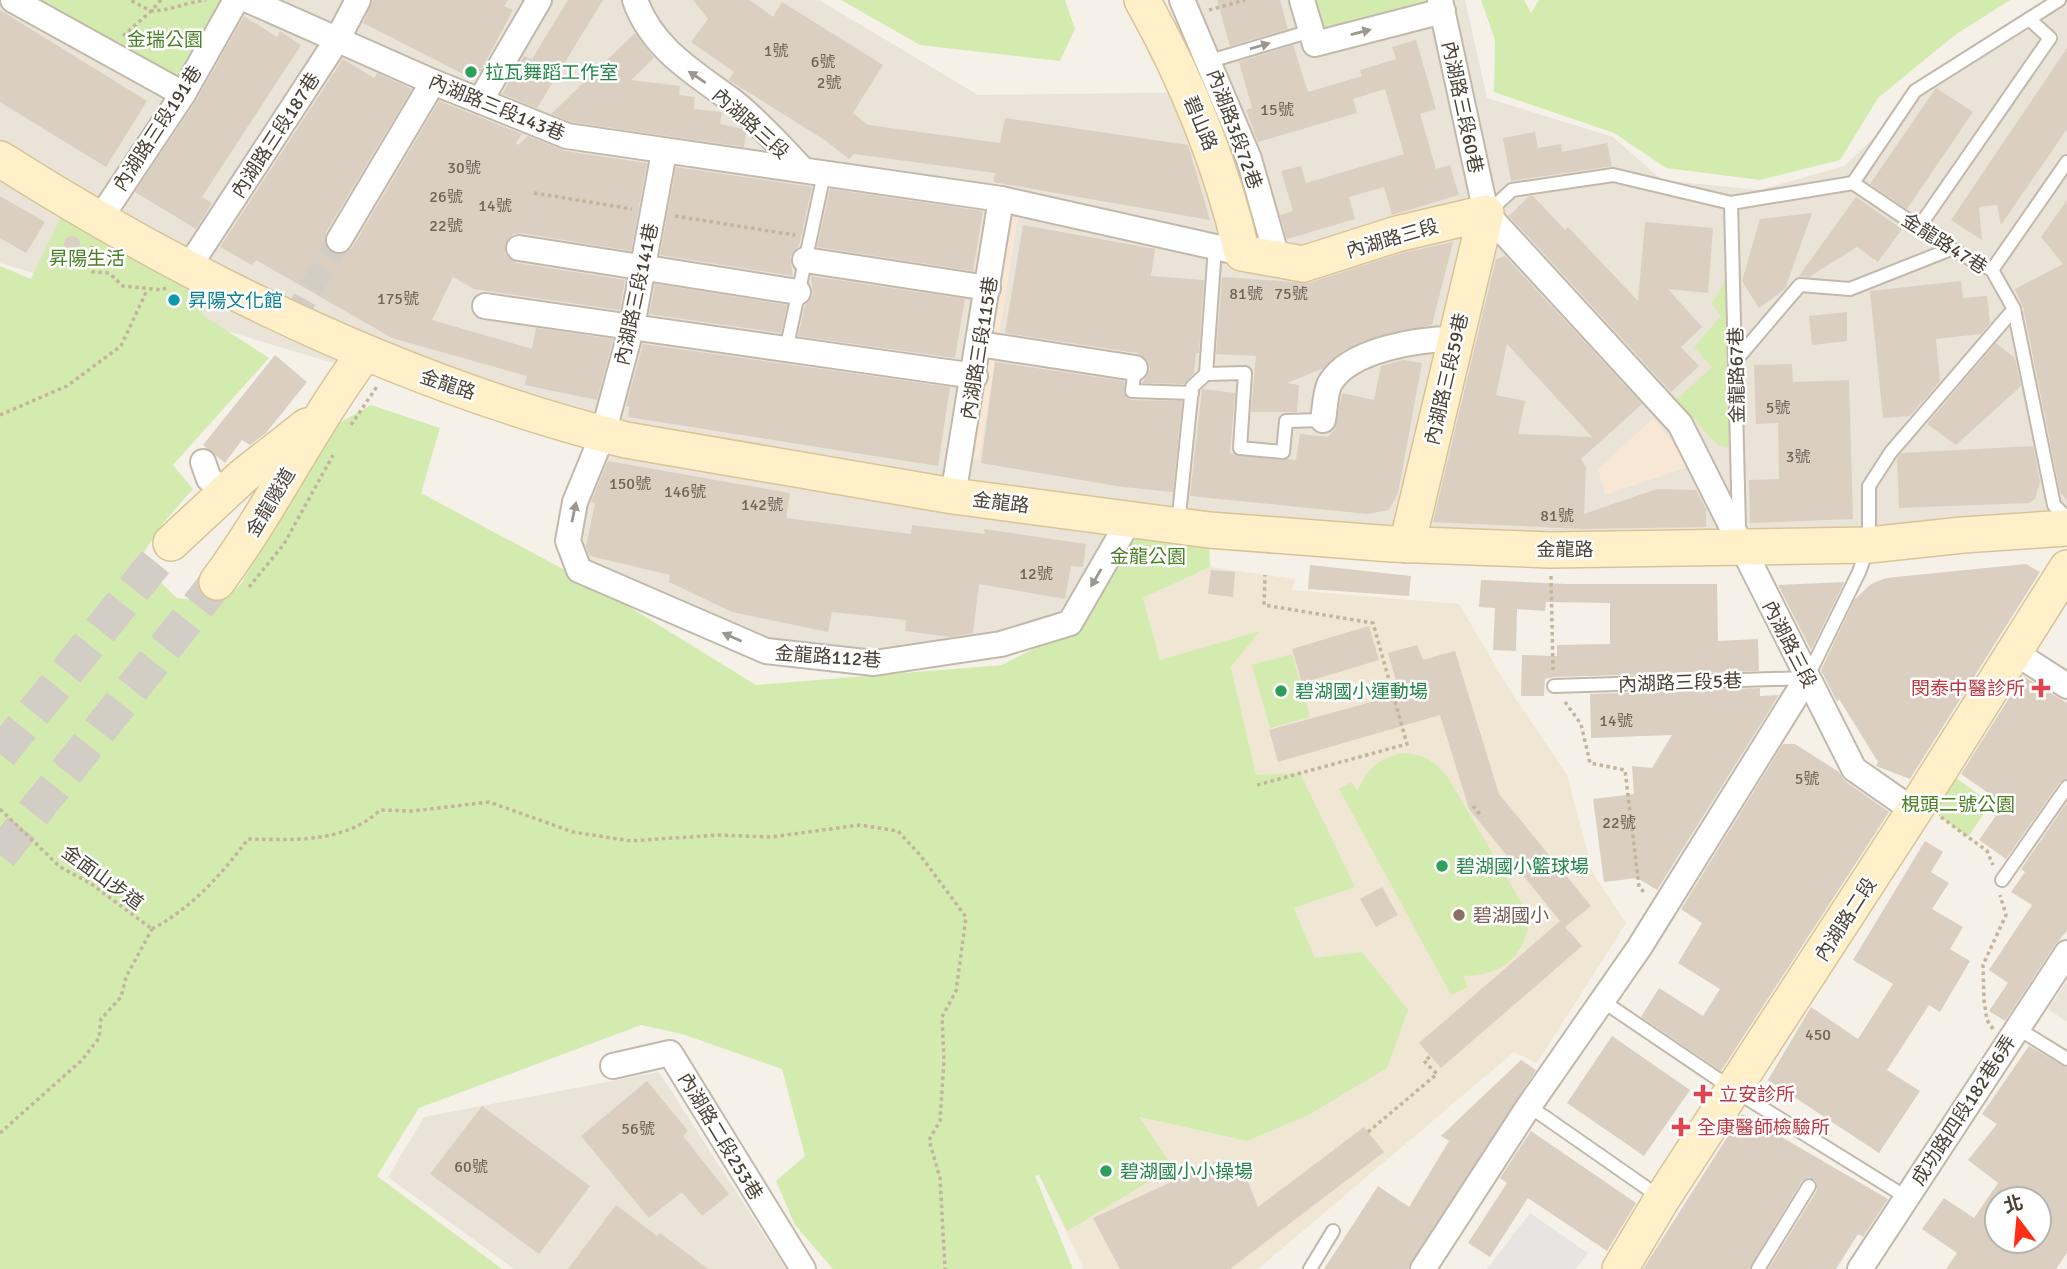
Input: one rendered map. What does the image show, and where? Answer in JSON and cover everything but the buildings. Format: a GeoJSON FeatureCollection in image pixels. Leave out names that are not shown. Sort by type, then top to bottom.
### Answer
{"type":"FeatureCollection","features":[{"type":"Feature","properties":{"kind":"street"},"geometry":{"type":"LineString","coordinates":[[13,0],[183,94]]}},
{"type":"Feature","properties":{"kind":"street","name":"內湖路三段191巷"},"geometry":{"type":"LineString","coordinates":[[99,220],[114,193],[183,94],[236,0]]}},
{"type":"Feature","properties":{"kind":"street","name":"內湖路三段143巷"},"geometry":{"type":"LineString","coordinates":[[248,0],[433,82],[566,136],[813,172]]}},
{"type":"Feature","properties":{"kind":"street","name":"內湖路三段187巷"},"geometry":{"type":"LineString","coordinates":[[182,265],[337,40],[358,0]]}},
{"type":"Feature","properties":{"kind":"street"},"geometry":{"type":"LineString","coordinates":[[480,101],[539,0]]}},
{"type":"Feature","properties":{"kind":"street","name":"內湖路三段"},"geometry":{"type":"LineString","coordinates":[[635,0],[661,44],[685,69],[735,103],[813,172],[1001,199],[1278,261],[1303,264],[1397,234],[1486,213],[1681,424],[1740,547],[1854,769],[1917,806]]}},
{"type":"Feature","properties":{"kind":"street","name":"碧山路"},"geometry":{"type":"LineString","coordinates":[[1142,0],[1185,85],[1220,169],[1229,250]]}},
{"type":"Feature","properties":{"kind":"street"},"geometry":{"type":"LineString","coordinates":[[1302,0],[1315,44],[1441,6]]}},
{"type":"Feature","properties":{"kind":"street","name":"內湖路三段60巷"},"geometry":{"type":"LineString","coordinates":[[1441,6],[1486,213]]}},
{"type":"Feature","properties":{"kind":"street","name":"內湖路3段72巷"},"geometry":{"type":"LineString","coordinates":[[1186,8],[1249,159],[1278,261]]}},
{"type":"Feature","properties":{"kind":"street"},"geometry":{"type":"LineString","coordinates":[[339,240],[433,82]]}},
{"type":"Feature","properties":{"kind":"street","name":"內湖路三段141巷"},"geometry":{"type":"LineString","coordinates":[[603,434],[632,326],[664,152]]}},
{"type":"Feature","properties":{"kind":"street","name":"金龍路"},"geometry":{"type":"LineString","coordinates":[[0,159],[99,220],[182,265],[376,358],[603,434],[953,496],[1178,526],[1407,545],[1550,550],[1869,545],[1963,534],[2067,528]]}},
{"type":"Feature","properties":{"kind":"street","name":"內湖路三段115巷"},"geometry":{"type":"LineString","coordinates":[[953,496],[975,376],[1001,199]]}},
{"type":"Feature","properties":{"kind":"street","name":"內湖路三段59巷"},"geometry":{"type":"LineString","coordinates":[[1407,545],[1486,213]]}},
{"type":"Feature","properties":{"kind":"street"},"geometry":{"type":"LineString","coordinates":[[519,248],[798,292]]}},
{"type":"Feature","properties":{"kind":"street"},"geometry":{"type":"LineString","coordinates":[[805,260],[988,288]]}},
{"type":"Feature","properties":{"kind":"street"},"geometry":{"type":"LineString","coordinates":[[485,306],[975,376]]}},
{"type":"Feature","properties":{"kind":"street"},"geometry":{"type":"LineString","coordinates":[[1323,421],[1330,383],[1349,365],[1392,346],[1424,340],[1454,340]]}},
{"type":"Feature","properties":{"kind":"street"},"geometry":{"type":"LineString","coordinates":[[979,344],[1135,368]]}},
{"type":"Feature","properties":{"kind":"street","name":"金龍隧道"},"geometry":{"type":"LineString","coordinates":[[230,579],[256,529],[334,431],[376,358]]}},
{"type":"Feature","properties":{"kind":"street","name":"金龍隧道"},"geometry":{"type":"LineString","coordinates":[[230,579],[220,549],[207,541],[176,538],[222,496],[334,431]]}},
{"type":"Feature","properties":{"kind":"street","name":"金龍路112巷"},"geometry":{"type":"LineString","coordinates":[[603,434],[575,502],[568,541],[579,570],[766,652],[874,663],[1001,644],[1070,623],[1130,519]]}},
{"type":"Feature","properties":{"kind":"street"},"geometry":{"type":"LineString","coordinates":[[203,462],[209,479],[222,496],[223,519],[233,529],[256,529]]}},
{"type":"Feature","properties":{"kind":"street","name":"內湖路二段"},"geometry":{"type":"LineString","coordinates":[[1620,1269],[1662,1199],[1735,1090],[2067,568]]}},
{"type":"Feature","properties":{"kind":"street"},"geometry":{"type":"LineString","coordinates":[[2014,652],[2067,686]]}},
{"type":"Feature","properties":{"kind":"street"},"geometry":{"type":"LineString","coordinates":[[1423,1269],[1530,1106],[1604,1002],[1807,678]]}},
{"type":"Feature","properties":{"kind":"street","name":"成功路四段182巷6弄"},"geometry":{"type":"LineString","coordinates":[[1860,1269],[2067,953]]}},
{"type":"Feature","properties":{"kind":"street","name":"內湖路二段253巷"},"geometry":{"type":"LineString","coordinates":[[613,1066],[670,1053],[803,1269]]}},
{"type":"Feature","properties":{"kind":"lane"},"geometry":{"type":"LineString","coordinates":[[1486,213],[1512,190],[1613,175],[1731,203],[1853,183],[1915,91],[2059,0]]}},
{"type":"Feature","properties":{"kind":"lane"},"geometry":{"type":"LineString","coordinates":[[1919,228],[2050,38],[2029,19]]}},
{"type":"Feature","properties":{"kind":"lane"},"geometry":{"type":"LineString","coordinates":[[1210,61],[1311,31]]}},
{"type":"Feature","properties":{"kind":"lane"},"geometry":{"type":"LineString","coordinates":[[1992,270],[2067,162]]}},
{"type":"Feature","properties":{"kind":"lane"},"geometry":{"type":"LineString","coordinates":[[786,350],[805,260],[813,172]]}},
{"type":"Feature","properties":{"kind":"lane","name":"金龍路47巷"},"geometry":{"type":"LineString","coordinates":[[1853,183],[1951,249],[1992,270],[2014,309],[2054,505],[2067,518]]}},
{"type":"Feature","properties":{"kind":"lane","name":"金龍路67巷"},"geometry":{"type":"LineString","coordinates":[[1731,203],[1740,547]]}},
{"type":"Feature","properties":{"kind":"lane"},"geometry":{"type":"LineString","coordinates":[[1736,360],[1800,285],[1850,289],[1951,249]]}},
{"type":"Feature","properties":{"kind":"lane"},"geometry":{"type":"LineString","coordinates":[[1178,526],[1192,387],[1206,374],[1229,250]]}},
{"type":"Feature","properties":{"kind":"lane"},"geometry":{"type":"LineString","coordinates":[[1807,678],[1859,572],[1869,545],[1869,486],[1891,452],[2014,309]]}},
{"type":"Feature","properties":{"kind":"lane"},"geometry":{"type":"LineString","coordinates":[[1135,368],[1132,391],[1192,393]]}},
{"type":"Feature","properties":{"kind":"lane"},"geometry":{"type":"LineString","coordinates":[[1206,374],[1245,373],[1240,448],[1283,452],[1286,421],[1323,421]]}},
{"type":"Feature","properties":{"kind":"lane","name":"內湖路三段5巷"},"geometry":{"type":"LineString","coordinates":[[1554,686],[1807,678]]}},
{"type":"Feature","properties":{"kind":"lane"},"geometry":{"type":"LineString","coordinates":[[2002,880],[2067,788]]}},
{"type":"Feature","properties":{"kind":"lane"},"geometry":{"type":"LineString","coordinates":[[1604,1002],[1735,1090],[1906,1197]]}},
{"type":"Feature","properties":{"kind":"lane"},"geometry":{"type":"LineString","coordinates":[[2011,1036],[2067,1059]]}},
{"type":"Feature","properties":{"kind":"lane"},"geometry":{"type":"LineString","coordinates":[[1530,1106],[1662,1199]]}},
{"type":"Feature","properties":{"kind":"lane"},"geometry":{"type":"LineString","coordinates":[[1758,1269],[1809,1186]]}},
{"type":"Feature","properties":{"kind":"lane"},"geometry":{"type":"LineString","coordinates":[[1310,1269],[1333,1231]]}},
{"type":"Feature","properties":{"kind":"path"},"geometry":{"type":"LineString","coordinates":[[130,0],[150,11],[175,10],[187,2],[206,0]]}},
{"type":"Feature","properties":{"kind":"path"},"geometry":{"type":"LineString","coordinates":[[108,52],[161,0]]}},
{"type":"Feature","properties":{"kind":"path"},"geometry":{"type":"LineString","coordinates":[[1186,8],[1245,0]]}},
{"type":"Feature","properties":{"kind":"path"},"geometry":{"type":"LineString","coordinates":[[99,220],[86,264],[93,272],[118,278],[123,286],[162,290],[170,285],[182,265]]}},
{"type":"Feature","properties":{"kind":"path"},"geometry":{"type":"LineString","coordinates":[[0,415],[67,386],[121,346],[147,290]]}},
{"type":"Feature","properties":{"kind":"path"},"geometry":{"type":"LineString","coordinates":[[230,579],[284,544],[334,431],[372,398],[376,358]]}},
{"type":"Feature","properties":{"kind":"path"},"geometry":{"type":"LineString","coordinates":[[1257,785],[1406,744],[1373,623],[1264,605],[1265,575]]}},
{"type":"Feature","properties":{"kind":"path"},"geometry":{"type":"LineString","coordinates":[[1552,599],[1554,686],[1581,724],[1590,763],[1625,770],[1639,887],[1663,909]]}},
{"type":"Feature","properties":{"kind":"path"},"geometry":{"type":"LineString","coordinates":[[152,929],[171,919],[221,876],[248,839],[288,840],[331,835],[365,825],[380,810],[413,811],[489,802],[573,832],[631,841],[717,835],[771,837],[860,825],[898,831],[940,880],[966,917],[956,991],[943,1017],[944,1060],[940,1121],[929,1140],[940,1178],[944,1269]]}},
{"type":"Feature","properties":{"kind":"path"},"geometry":{"type":"LineString","coordinates":[[1472,806],[1482,817]]}},
{"type":"Feature","properties":{"kind":"path"},"geometry":{"type":"LineString","coordinates":[[1917,806],[1987,852],[2002,880],[2000,898],[2006,915],[1983,965],[1984,1001],[1987,1020],[2011,1036]]}},
{"type":"Feature","properties":{"kind":"path","name":"金面山步道"},"geometry":{"type":"LineString","coordinates":[[0,809],[60,867],[98,888],[152,929],[126,976],[121,997],[101,1019],[99,1038],[82,1060],[0,1133]]}},
{"type":"Feature","properties":{"kind":"path"},"geometry":{"type":"LineString","coordinates":[[1368,1132],[1437,1074],[1424,1062],[1431,1056]]}},
{"type":"Feature","properties":{"kind":"shaded area"},"geometry":{"type":"Polygon","coordinates":[[[0,0],[819,0],[978,95],[1223,92],[1174,0],[1465,0],[1487,98],[1613,137],[1662,180],[1759,190],[1844,166],[1919,95],[2067,1],[2067,510],[1861,529],[1436,535],[1127,510],[1067,619],[875,658],[765,646],[582,567],[574,540],[607,445],[0,263],[0,0]]]}},
{"type":"Feature","properties":{"kind":"shaded area"},"geometry":{"type":"Polygon","coordinates":[[[988,207],[1019,212],[979,460],[948,455],[988,207]]]}},
{"type":"Feature","properties":{"kind":"shaded area"},"geometry":{"type":"Polygon","coordinates":[[[1653,418],[1692,466],[1605,495],[1598,469],[1653,418]]]}},
{"type":"Feature","properties":{"kind":"shaded area","name":"碧湖國小"},"geometry":{"type":"Polygon","coordinates":[[[1210,567],[1295,579],[1292,590],[1459,604],[1511,692],[1567,775],[1593,873],[1626,923],[1537,1063],[1514,1052],[1258,1269],[1084,1269],[1039,1175],[1138,1117],[1247,1141],[1315,958],[1294,908],[1354,887],[1256,776],[1231,667],[1259,632],[1160,660],[1143,598],[1210,567]]]}},
{"type":"Feature","properties":{"kind":"shaded area"},"geometry":{"type":"Polygon","coordinates":[[[2067,981],[2067,1022],[2048,1009],[2067,981]]]}},
{"type":"Feature","properties":{"kind":"shaded area"},"geometry":{"type":"Polygon","coordinates":[[[659,1072],[786,1269],[514,1269],[388,1177],[424,1117],[659,1072]]]}},
{"type":"Feature","properties":{"kind":"shaded area"},"geometry":{"type":"Polygon","coordinates":[[[1530,1213],[1588,1253],[1576,1269],[1487,1269],[1530,1213]]]}},
{"type":"Feature","properties":{"kind":"green space","name":"金瑞公園"},"geometry":{"type":"Polygon","coordinates":[[[13,0],[236,0],[183,94],[13,0]]]}},
{"type":"Feature","properties":{"kind":"green space"},"geometry":{"type":"Polygon","coordinates":[[[841,0],[1065,0],[1075,29],[1060,61],[920,45],[841,0]]]}},
{"type":"Feature","properties":{"kind":"green space"},"geometry":{"type":"Polygon","coordinates":[[[1309,0],[1436,0],[1320,37],[1309,0]]]}},
{"type":"Feature","properties":{"kind":"green space"},"geometry":{"type":"Polygon","coordinates":[[[1481,0],[1524,0],[1531,13],[1539,0],[2010,0],[1955,35],[1878,98],[1840,160],[1760,180],[1666,168],[1614,133],[1494,92],[1495,40],[1481,0]]]}},
{"type":"Feature","properties":{"kind":"green space"},"geometry":{"type":"Polygon","coordinates":[[[68,202],[214,283],[201,314],[269,358],[173,465],[193,489],[164,522],[138,561],[177,598],[221,603],[241,584],[334,426],[371,405],[440,428],[421,493],[602,590],[756,685],[1002,665],[1081,624],[1130,519],[1209,530],[1210,567],[1143,598],[1160,660],[1260,631],[1231,667],[1256,775],[1300,773],[1355,887],[1294,908],[1315,958],[1362,952],[1408,1010],[1387,1068],[1310,1114],[1247,1141],[1139,1117],[1173,1167],[1067,1231],[1039,1175],[1035,1176],[1073,1269],[833,1269],[795,1225],[776,1181],[805,1156],[782,1069],[682,1034],[641,1025],[419,1108],[377,1176],[502,1269],[0,1269],[0,266],[31,279],[68,202]]]}},
{"type":"Feature","properties":{"kind":"green space"},"geometry":{"type":"Polygon","coordinates":[[[1727,276],[1730,449],[1717,444],[1676,400],[1712,367],[1694,347],[1721,316],[1712,304],[1727,276]]]}},
{"type":"Feature","properties":{"kind":"green space","name":"碧湖國小運動場"},"geometry":{"type":"Polygon","coordinates":[[[1292,654],[1310,717],[1270,728],[1252,665],[1292,654]]]}},
{"type":"Feature","properties":{"kind":"green space"},"geometry":{"type":"Polygon","coordinates":[[[1400,753],[1426,758],[1447,776],[1530,917],[1523,943],[1509,961],[1489,972],[1463,976],[1468,987],[1451,995],[1339,789],[1351,782],[1357,791],[1374,766],[1400,753]]]}},
{"type":"Feature","properties":{"kind":"green space","name":"梘頭二號公園"},"geometry":{"type":"Polygon","coordinates":[[[1949,773],[1991,803],[1968,837],[1927,807],[1949,773]]]}},
{"type":"Feature","properties":{"kind":"tunnel"},"geometry":{"type":"LineString","coordinates":[[293,320],[339,240]]}},
{"type":"Feature","properties":{"kind":"tunnel"},"geometry":{"type":"LineString","coordinates":[[0,754],[171,543]]}},
{"type":"Feature","properties":{"kind":"tunnel"},"geometry":{"type":"LineString","coordinates":[[0,855],[217,582]]}},
{"type":"Feature","properties":{"kind":"place","name":"拉瓦舞蹈工作室"},"geometry":{"type":"Point","coordinates":[471,72]}},
{"type":"Feature","properties":{"kind":"place","name":"昇陽文化館"},"geometry":{"type":"Point","coordinates":[174,300]}},
{"type":"Feature","properties":{"kind":"place","name":"閔泰中醫診所"},"geometry":{"type":"Point","coordinates":[2041,688]}},
{"type":"Feature","properties":{"kind":"place","name":"碧湖國小運動場"},"geometry":{"type":"Point","coordinates":[1281,691]}},
{"type":"Feature","properties":{"kind":"place","name":"碧湖國小籃球場"},"geometry":{"type":"Point","coordinates":[1442,866]}},
{"type":"Feature","properties":{"kind":"place","name":"碧湖國小"},"geometry":{"type":"Point","coordinates":[1459,915]}},
{"type":"Feature","properties":{"kind":"place","name":"立安診所"},"geometry":{"type":"Point","coordinates":[1703,1094]}},
{"type":"Feature","properties":{"kind":"place","name":"全康醫師檢驗所"},"geometry":{"type":"Point","coordinates":[1681,1127]}},
{"type":"Feature","properties":{"kind":"place","name":"碧湖國小小操場"},"geometry":{"type":"Point","coordinates":[1106,1171]}},
{"type":"Feature","properties":{"kind":"park label","name":"昇陽生活"},"geometry":{"type":"Point","coordinates":[87,258]}},
{"type":"Feature","properties":{"kind":"park label","name":"金龍公園"},"geometry":{"type":"Point","coordinates":[1148,556]}}]}
